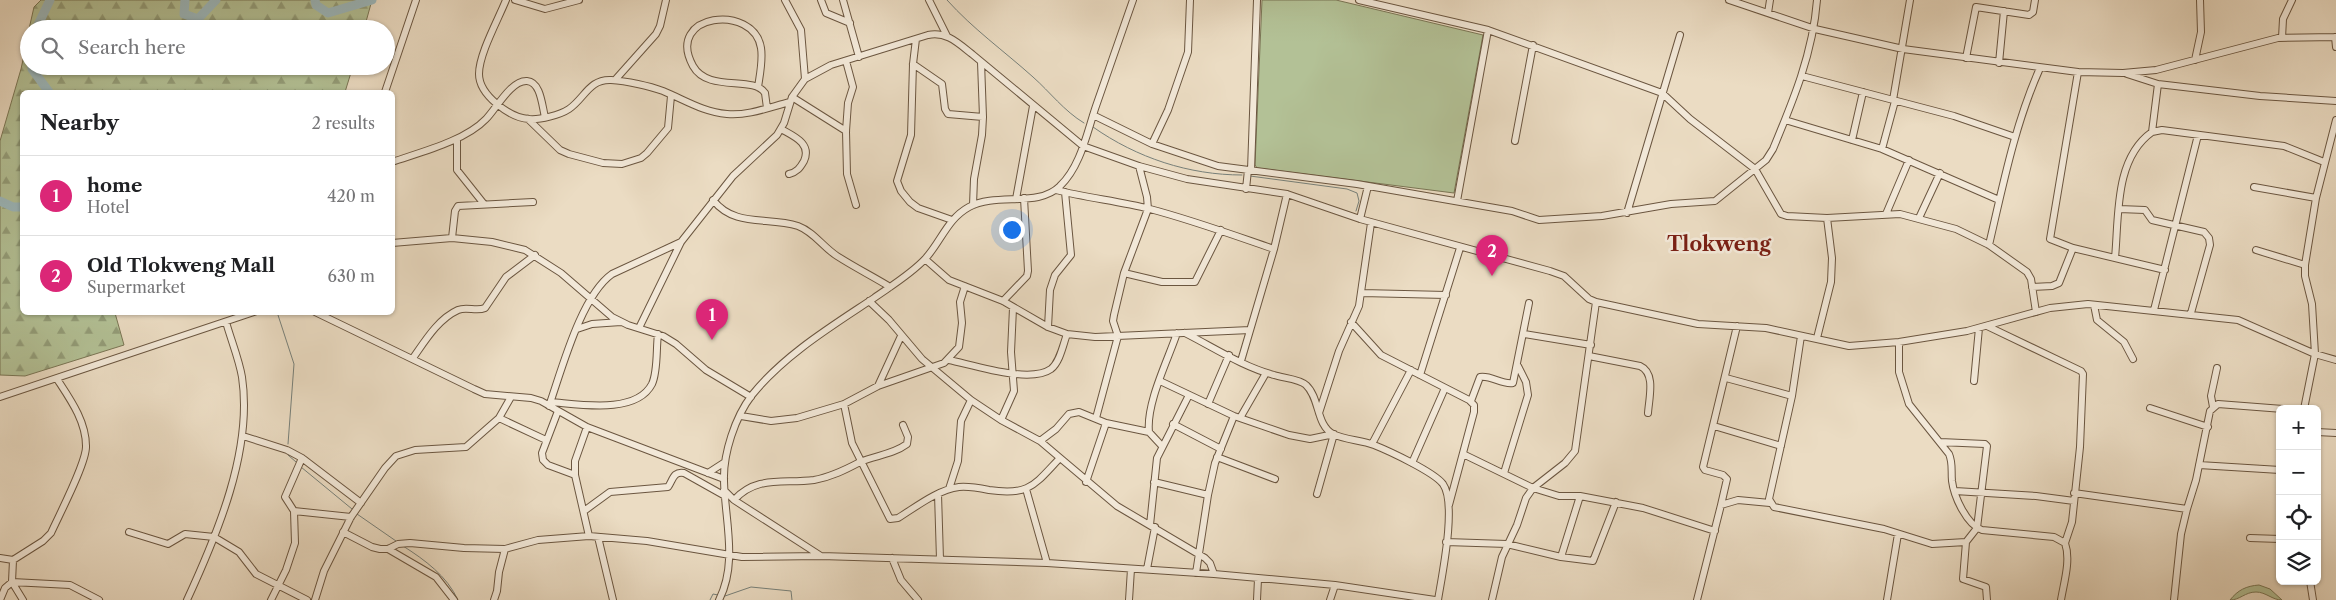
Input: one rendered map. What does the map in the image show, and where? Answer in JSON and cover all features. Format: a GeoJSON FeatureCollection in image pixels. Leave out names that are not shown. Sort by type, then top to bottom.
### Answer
{"type":"FeatureCollection","features":[{"type":"Feature","properties":{"kind":"street"},"geometry":{"type":"LineString","coordinates":[[395,62],[416,0]]}},
{"type":"Feature","properties":{"kind":"street"},"geometry":{"type":"LineString","coordinates":[[506,0],[481,56],[479,65],[480,81],[485,92],[496,104],[528,119],[560,150],[604,162],[622,164],[641,158],[668,128],[671,96]]}},
{"type":"Feature","properties":{"kind":"street"},"geometry":{"type":"LineString","coordinates":[[514,0],[546,9],[579,0]]}},
{"type":"Feature","properties":{"kind":"street"},"geometry":{"type":"LineString","coordinates":[[615,80],[656,34],[666,0]]}},
{"type":"Feature","properties":{"kind":"street"},"geometry":{"type":"LineString","coordinates":[[785,0],[801,30],[805,79]]}},
{"type":"Feature","properties":{"kind":"street"},"geometry":{"type":"LineString","coordinates":[[821,0],[826,13],[850,22]]}},
{"type":"Feature","properties":{"kind":"street"},"geometry":{"type":"LineString","coordinates":[[843,0],[859,57]]}},
{"type":"Feature","properties":{"kind":"street"},"geometry":{"type":"LineString","coordinates":[[929,0],[947,36],[1083,146],[1139,166],[1187,179],[1287,194],[1371,223],[1564,276],[1589,299],[1596,302],[1698,324],[1766,328],[1849,346],[1899,342],[1979,328],[2066,305],[2094,305],[2191,313],[2243,322],[2315,354],[2336,360]]}},
{"type":"Feature","properties":{"kind":"street"},"geometry":{"type":"LineString","coordinates":[[934,10],[936,0]]}},
{"type":"Feature","properties":{"kind":"street"},"geometry":{"type":"LineString","coordinates":[[719,600],[726,582],[730,555],[724,493],[728,447],[751,396],[794,355],[925,259],[952,220],[973,205],[991,200],[1038,198],[1056,190],[1067,177],[1083,146],[1133,0]]}},
{"type":"Feature","properties":{"kind":"street"},"geometry":{"type":"LineString","coordinates":[[1152,144],[1168,110],[1188,52],[1190,0]]}},
{"type":"Feature","properties":{"kind":"street"},"geometry":{"type":"LineString","coordinates":[[1246,189],[1250,170],[1258,0]]}},
{"type":"Feature","properties":{"kind":"street"},"geometry":{"type":"LineString","coordinates":[[1358,0],[1488,30],[1662,93],[1690,119],[1755,169],[1781,214],[1827,218],[1886,214],[1920,218],[1956,229],[1988,244],[2027,272],[2031,279],[2036,312]]}},
{"type":"Feature","properties":{"kind":"street"},"geometry":{"type":"LineString","coordinates":[[1729,0],[1815,30],[1903,49],[2078,72],[2123,73],[2156,70],[2250,44],[2282,38],[2336,37],[2336,47]]}},
{"type":"Feature","properties":{"kind":"street"},"geometry":{"type":"LineString","coordinates":[[1768,13],[1770,0]]}},
{"type":"Feature","properties":{"kind":"street"},"geometry":{"type":"LineString","coordinates":[[1093,115],[1152,144],[1218,166],[1368,186],[1512,211],[1539,220],[1627,213],[1671,204],[1715,201],[1766,160],[1773,150],[1802,76],[1815,30],[1817,0]]}},
{"type":"Feature","properties":{"kind":"street"},"geometry":{"type":"LineString","coordinates":[[1882,149],[1894,100],[1910,0]]}},
{"type":"Feature","properties":{"kind":"street"},"geometry":{"type":"LineString","coordinates":[[1966,58],[1974,8],[1978,6],[2030,15],[2033,12],[2035,0]]}},
{"type":"Feature","properties":{"kind":"street"},"geometry":{"type":"LineString","coordinates":[[2195,60],[2201,32],[2200,0]]}},
{"type":"Feature","properties":{"kind":"street"},"geometry":{"type":"LineString","coordinates":[[2282,38],[2283,19],[2292,0]]}},
{"type":"Feature","properties":{"kind":"street"},"geometry":{"type":"LineString","coordinates":[[1999,62],[2004,11]]}},
{"type":"Feature","properties":{"kind":"street"},"geometry":{"type":"LineString","coordinates":[[758,87],[761,49],[755,34],[736,21],[713,19],[696,27],[691,34],[687,49],[694,68],[702,75],[720,82],[758,87],[765,93],[767,108]]}},
{"type":"Feature","properties":{"kind":"street"},"geometry":{"type":"LineString","coordinates":[[1457,201],[1488,30]]}},
{"type":"Feature","properties":{"kind":"street"},"geometry":{"type":"LineString","coordinates":[[639,328],[681,242],[733,176],[777,135],[781,129],[791,99],[805,79],[819,70],[934,34],[947,36]]}},
{"type":"Feature","properties":{"kind":"street"},"geometry":{"type":"LineString","coordinates":[[1627,213],[1680,36]]}},
{"type":"Feature","properties":{"kind":"street"},"geometry":{"type":"LineString","coordinates":[[916,40],[913,64],[911,135],[897,181],[901,191],[918,208],[952,220]]}},
{"type":"Feature","properties":{"kind":"street"},"geometry":{"type":"LineString","coordinates":[[1516,141],[1533,45]]}},
{"type":"Feature","properties":{"kind":"street"},"geometry":{"type":"LineString","coordinates":[[846,61],[853,87],[848,103],[846,131],[847,174],[856,205]]}},
{"type":"Feature","properties":{"kind":"street"},"geometry":{"type":"LineString","coordinates":[[973,205],[974,179],[982,135],[981,62]]}},
{"type":"Feature","properties":{"kind":"street"},"geometry":{"type":"LineString","coordinates":[[913,64],[942,84],[945,108],[948,114],[983,117]]}},
{"type":"Feature","properties":{"kind":"street"},"geometry":{"type":"LineString","coordinates":[[1988,244],[2015,137],[2028,95],[2040,68]]}},
{"type":"Feature","properties":{"kind":"street"},"geometry":{"type":"LineString","coordinates":[[2078,72],[2050,237],[2052,241],[2073,248],[2165,270]]}},
{"type":"Feature","properties":{"kind":"street"},"geometry":{"type":"LineString","coordinates":[[2123,73],[2158,84],[2260,96],[2336,101]]}},
{"type":"Feature","properties":{"kind":"street"},"geometry":{"type":"LineString","coordinates":[[386,90],[391,75]]}},
{"type":"Feature","properties":{"kind":"street"},"geometry":{"type":"LineString","coordinates":[[1802,76],[1954,116],[2015,137]]}},
{"type":"Feature","properties":{"kind":"street"},"geometry":{"type":"LineString","coordinates":[[528,119],[570,108],[594,84],[606,80],[615,80],[658,90],[701,109],[727,114],[742,114],[767,108],[791,99]]}},
{"type":"Feature","properties":{"kind":"street"},"geometry":{"type":"LineString","coordinates":[[395,161],[457,140],[483,122],[496,104],[519,83],[532,82],[537,87],[545,116]]}},
{"type":"Feature","properties":{"kind":"street"},"geometry":{"type":"LineString","coordinates":[[2152,132],[2158,84]]}},
{"type":"Feature","properties":{"kind":"street"},"geometry":{"type":"LineString","coordinates":[[1852,140],[1863,92]]}},
{"type":"Feature","properties":{"kind":"street"},"geometry":{"type":"LineString","coordinates":[[791,99],[846,131]]}},
{"type":"Feature","properties":{"kind":"street"},"geometry":{"type":"LineString","coordinates":[[1016,199],[1033,106]]}},
{"type":"Feature","properties":{"kind":"street"},"geometry":{"type":"LineString","coordinates":[[1785,120],[1882,149],[1999,200]]}},
{"type":"Feature","properties":{"kind":"street"},"geometry":{"type":"LineString","coordinates":[[2305,405],[2315,354],[2312,304],[2304,276],[2305,265],[2316,198],[2336,120]]}},
{"type":"Feature","properties":{"kind":"street"},"geometry":{"type":"LineString","coordinates":[[781,129],[802,141],[806,149],[805,157],[800,167],[789,174]]}},
{"type":"Feature","properties":{"kind":"street"},"geometry":{"type":"LineString","coordinates":[[2116,258],[2121,185],[2130,156],[2152,132],[2158,130],[2198,134],[2291,148],[2324,162]]}},
{"type":"Feature","properties":{"kind":"street"},"geometry":{"type":"LineString","coordinates":[[2154,310],[2198,134]]}},
{"type":"Feature","properties":{"kind":"street"},"geometry":{"type":"LineString","coordinates":[[457,140],[458,170],[484,204]]}},
{"type":"Feature","properties":{"kind":"street"},"geometry":{"type":"LineString","coordinates":[[1886,214],[1909,160]]}},
{"type":"Feature","properties":{"kind":"street"},"geometry":{"type":"LineString","coordinates":[[1096,418],[1118,336],[1113,321],[1124,273],[1148,209],[1148,197],[1139,166]]}},
{"type":"Feature","properties":{"kind":"street"},"geometry":{"type":"LineString","coordinates":[[1920,218],[1940,173]]}},
{"type":"Feature","properties":{"kind":"street"},"geometry":{"type":"LineString","coordinates":[[1360,219],[1368,186]]}},
{"type":"Feature","properties":{"kind":"street"},"geometry":{"type":"LineString","coordinates":[[2254,187],[2316,198]]}},
{"type":"Feature","properties":{"kind":"street"},"geometry":{"type":"LineString","coordinates":[[1056,190],[1148,209],[1221,230],[1274,249]]}},
{"type":"Feature","properties":{"kind":"street"},"geometry":{"type":"LineString","coordinates":[[1048,327],[1048,303],[1055,275],[1071,255],[1065,192]]}},
{"type":"Feature","properties":{"kind":"street"},"geometry":{"type":"LineString","coordinates":[[1241,361],[1274,249],[1287,194]]}},
{"type":"Feature","properties":{"kind":"street"},"geometry":{"type":"LineString","coordinates":[[1003,301],[1027,276],[1024,198]]}},
{"type":"Feature","properties":{"kind":"street"},"geometry":{"type":"LineString","coordinates":[[713,200],[723,211],[740,219],[800,227],[836,255],[890,286]]}},
{"type":"Feature","properties":{"kind":"street"},"geometry":{"type":"LineString","coordinates":[[452,238],[457,207],[533,202]]}},
{"type":"Feature","properties":{"kind":"street"},"geometry":{"type":"LineString","coordinates":[[2119,209],[2145,210],[2152,220],[2204,232],[2209,238],[2210,245],[2191,313]]}},
{"type":"Feature","properties":{"kind":"street"},"geometry":{"type":"LineString","coordinates":[[1817,338],[1831,282],[1832,258],[1827,218]]}},
{"type":"Feature","properties":{"kind":"street"},"geometry":{"type":"LineString","coordinates":[[1320,413],[1339,351],[1362,293],[1371,223]]}},
{"type":"Feature","properties":{"kind":"street"},"geometry":{"type":"LineString","coordinates":[[1124,273],[1162,282],[1195,282],[1221,230]]}},
{"type":"Feature","properties":{"kind":"street"},"geometry":{"type":"LineString","coordinates":[[395,243],[452,238],[510,245],[535,255],[621,322],[658,334],[676,344],[725,382],[751,396]]}},
{"type":"Feature","properties":{"kind":"street"},"geometry":{"type":"LineString","coordinates":[[550,404],[577,329],[591,297],[612,274],[681,242]]}},
{"type":"Feature","properties":{"kind":"street"},"geometry":{"type":"LineString","coordinates":[[1420,375],[1460,248]]}},
{"type":"Feature","properties":{"kind":"street"},"geometry":{"type":"LineString","coordinates":[[2032,287],[2052,286],[2059,283],[2073,248]]}},
{"type":"Feature","properties":{"kind":"street"},"geometry":{"type":"LineString","coordinates":[[2256,250],[2305,265]]}},
{"type":"Feature","properties":{"kind":"street"},"geometry":{"type":"LineString","coordinates":[[414,358],[431,332],[442,322],[458,310],[485,308],[506,277],[535,255]]}},
{"type":"Feature","properties":{"kind":"street"},"geometry":{"type":"LineString","coordinates":[[925,259],[949,280],[1003,301],[1048,327],[1067,334],[1118,336],[1250,330]]}},
{"type":"Feature","properties":{"kind":"street"},"geometry":{"type":"LineString","coordinates":[[741,416],[771,421],[797,418],[844,404],[878,386],[949,360],[959,347],[961,340],[960,302],[966,286]]}},
{"type":"Feature","properties":{"kind":"street"},"geometry":{"type":"LineString","coordinates":[[1362,293],[1446,295]]}},
{"type":"Feature","properties":{"kind":"street"},"geometry":{"type":"LineString","coordinates":[[869,301],[901,336],[971,400],[1001,420],[1040,441],[1086,482],[1117,506],[1198,553],[1210,563],[1214,574]]}},
{"type":"Feature","properties":{"kind":"street"},"geometry":{"type":"LineString","coordinates":[[1492,600],[1507,544],[1517,525],[1526,498],[1533,488],[1565,463],[1574,450],[1596,302]]}},
{"type":"Feature","properties":{"kind":"street"},"geometry":{"type":"LineString","coordinates":[[1471,401],[1478,378],[1484,376],[1511,384],[1518,366],[1529,303]]}},
{"type":"Feature","properties":{"kind":"street"},"geometry":{"type":"LineString","coordinates":[[2094,305],[2097,320],[2124,342],[2133,359]]}},
{"type":"Feature","properties":{"kind":"street"},"geometry":{"type":"LineString","coordinates":[[1001,420],[1014,392],[1012,374],[1013,308]]}},
{"type":"Feature","properties":{"kind":"street"},"geometry":{"type":"LineString","coordinates":[[0,397],[246,315]]}},
{"type":"Feature","properties":{"kind":"street"},"geometry":{"type":"LineString","coordinates":[[324,315],[485,394],[530,398],[550,404],[614,405],[629,402],[640,396],[652,383],[658,334]]}},
{"type":"Feature","properties":{"kind":"street"},"geometry":{"type":"LineString","coordinates":[[187,600],[214,537],[238,459],[243,436],[242,376],[226,322]]}},
{"type":"Feature","properties":{"kind":"street"},"geometry":{"type":"LineString","coordinates":[[577,329],[592,324],[621,322]]}},
{"type":"Feature","properties":{"kind":"street"},"geometry":{"type":"LineString","coordinates":[[1351,322],[1381,355],[1471,401],[1475,409],[1449,507],[1438,600]]}},
{"type":"Feature","properties":{"kind":"street"},"geometry":{"type":"LineString","coordinates":[[1697,600],[1715,531],[1726,477],[1705,470],[1703,467],[1737,326]]}},
{"type":"Feature","properties":{"kind":"street"},"geometry":{"type":"LineString","coordinates":[[1988,326],[2083,374],[2080,447],[2072,522],[2065,543],[2067,549],[2062,600]]}},
{"type":"Feature","properties":{"kind":"street"},"geometry":{"type":"LineString","coordinates":[[1974,381],[1979,328]]}},
{"type":"Feature","properties":{"kind":"street"},"geometry":{"type":"LineString","coordinates":[[1149,432],[1149,414],[1177,333]]}},
{"type":"Feature","properties":{"kind":"street"},"geometry":{"type":"LineString","coordinates":[[1185,333],[1266,373],[1305,384],[1320,413],[1323,424],[1334,434]]}},
{"type":"Feature","properties":{"kind":"street"},"geometry":{"type":"LineString","coordinates":[[949,360],[1012,374],[1044,373],[1057,363],[1067,334]]}},
{"type":"Feature","properties":{"kind":"street"},"geometry":{"type":"LineString","coordinates":[[1524,334],[1591,345]]}},
{"type":"Feature","properties":{"kind":"street"},"geometry":{"type":"LineString","coordinates":[[878,386],[901,336]]}},
{"type":"Feature","properties":{"kind":"street"},"geometry":{"type":"LineString","coordinates":[[1770,503],[1770,493],[1782,446],[1802,336]]}},
{"type":"Feature","properties":{"kind":"street"},"geometry":{"type":"LineString","coordinates":[[1899,342],[1899,372],[1909,404],[1951,458],[1955,491],[1969,519],[1977,528],[2054,537],[2065,543]]}},
{"type":"Feature","properties":{"kind":"street"},"geometry":{"type":"LineString","coordinates":[[1208,404],[1229,355]]}},
{"type":"Feature","properties":{"kind":"street"},"geometry":{"type":"LineString","coordinates":[[1589,356],[1640,366],[1646,370],[1650,376],[1648,413]]}},
{"type":"Feature","properties":{"kind":"street"},"geometry":{"type":"LineString","coordinates":[[1504,473],[1528,395],[1526,382],[1518,366]]}},
{"type":"Feature","properties":{"kind":"street"},"geometry":{"type":"LineString","coordinates":[[2213,407],[2211,392],[2217,368]]}},
{"type":"Feature","properties":{"kind":"street"},"geometry":{"type":"LineString","coordinates":[[1372,444],[1411,370]]}},
{"type":"Feature","properties":{"kind":"street"},"geometry":{"type":"LineString","coordinates":[[1196,573],[1208,495],[1217,457],[1237,417],[1266,373]]}},
{"type":"Feature","properties":{"kind":"street"},"geometry":{"type":"LineString","coordinates":[[1726,378],[1792,396]]}},
{"type":"Feature","properties":{"kind":"street"},"geometry":{"type":"LineString","coordinates":[[0,558],[13,560],[43,541],[51,533],[86,454],[86,439],[77,411],[57,379]]}},
{"type":"Feature","properties":{"kind":"street"},"geometry":{"type":"LineString","coordinates":[[1160,381],[1237,417],[1299,438],[1334,434],[1372,444],[1412,463],[1441,482],[1447,493],[1449,507]]}},
{"type":"Feature","properties":{"kind":"street"},"geometry":{"type":"LineString","coordinates":[[1412,463],[1445,388]]}},
{"type":"Feature","properties":{"kind":"street"},"geometry":{"type":"LineString","coordinates":[[1147,569],[1157,458],[1189,396]]}},
{"type":"Feature","properties":{"kind":"street"},"geometry":{"type":"LineString","coordinates":[[315,600],[324,571],[343,532],[385,468],[400,454],[415,450],[466,447],[499,418],[511,397]]}},
{"type":"Feature","properties":{"kind":"street"},"geometry":{"type":"LineString","coordinates":[[948,489],[958,461],[961,421],[971,400]]}},
{"type":"Feature","properties":{"kind":"street"},"geometry":{"type":"LineString","coordinates":[[550,404],[558,411],[587,426],[724,479]]}},
{"type":"Feature","properties":{"kind":"street"},"geometry":{"type":"LineString","coordinates":[[844,404],[852,443],[890,519],[898,518],[948,489],[960,487],[1015,492],[1026,489],[1033,486],[1060,458]]}},
{"type":"Feature","properties":{"kind":"street"},"geometry":{"type":"LineString","coordinates":[[2174,600],[2181,534],[2208,427],[2210,411],[2218,404],[2276,408]]}},
{"type":"Feature","properties":{"kind":"street"},"geometry":{"type":"LineString","coordinates":[[2150,408],[2208,427]]}},
{"type":"Feature","properties":{"kind":"street"},"geometry":{"type":"LineString","coordinates":[[558,411],[542,453],[545,463],[575,475]]}},
{"type":"Feature","properties":{"kind":"street"},"geometry":{"type":"LineString","coordinates":[[1040,441],[1056,429],[1072,413],[1079,412],[1106,423],[1149,432],[1162,446]]}},
{"type":"Feature","properties":{"kind":"street"},"geometry":{"type":"LineString","coordinates":[[499,418],[546,440]]}},
{"type":"Feature","properties":{"kind":"street"},"geometry":{"type":"LineString","coordinates":[[1086,482],[1106,423]]}},
{"type":"Feature","properties":{"kind":"street"},"geometry":{"type":"LineString","coordinates":[[1173,424],[1221,449]]}},
{"type":"Feature","properties":{"kind":"street"},"geometry":{"type":"LineString","coordinates":[[734,500],[753,485],[813,480],[848,470],[862,462],[884,456],[906,444],[908,437],[903,425]]}},
{"type":"Feature","properties":{"kind":"street"},"geometry":{"type":"LineString","coordinates":[[587,426],[577,451],[575,475],[589,536]]}},
{"type":"Feature","properties":{"kind":"street"},"geometry":{"type":"LineString","coordinates":[[1714,426],[1782,446]]}},
{"type":"Feature","properties":{"kind":"street"},"geometry":{"type":"LineString","coordinates":[[2321,432],[2336,433]]}},
{"type":"Feature","properties":{"kind":"street"},"geometry":{"type":"LineString","coordinates":[[1317,494],[1334,434]]}},
{"type":"Feature","properties":{"kind":"street"},"geometry":{"type":"LineString","coordinates":[[243,436],[280,447],[361,503]]}},
{"type":"Feature","properties":{"kind":"street"},"geometry":{"type":"LineString","coordinates":[[1940,442],[1987,445],[1977,528],[1966,542],[1963,579],[1986,587],[1987,600]]}},
{"type":"Feature","properties":{"kind":"street"},"geometry":{"type":"LineString","coordinates":[[1463,454],[1533,488],[1559,496],[1580,496],[1616,502],[1678,518],[1715,531]]}},
{"type":"Feature","properties":{"kind":"street"},"geometry":{"type":"LineString","coordinates":[[1217,457],[1275,479]]}},
{"type":"Feature","properties":{"kind":"street"},"geometry":{"type":"LineString","coordinates":[[271,600],[295,546],[294,511],[285,497],[300,462]]}},
{"type":"Feature","properties":{"kind":"street"},"geometry":{"type":"LineString","coordinates":[[708,473],[726,462]]}},
{"type":"Feature","properties":{"kind":"street"},"geometry":{"type":"LineString","coordinates":[[2199,465],[2276,470]]}},
{"type":"Feature","properties":{"kind":"street"},"geometry":{"type":"LineString","coordinates":[[584,510],[610,492],[668,488],[674,475],[679,472],[724,493],[821,556]]}},
{"type":"Feature","properties":{"kind":"street"},"geometry":{"type":"LineString","coordinates":[[1154,482],[1208,495]]}},
{"type":"Feature","properties":{"kind":"street"},"geometry":{"type":"LineString","coordinates":[[1026,489],[1047,563]]}},
{"type":"Feature","properties":{"kind":"street"},"geometry":{"type":"LineString","coordinates":[[1955,491],[1981,494],[2074,497],[2187,509]]}},
{"type":"Feature","properties":{"kind":"street"},"geometry":{"type":"LineString","coordinates":[[938,494],[940,558]]}},
{"type":"Feature","properties":{"kind":"street"},"geometry":{"type":"LineString","coordinates":[[1561,557],[1580,496]]}},
{"type":"Feature","properties":{"kind":"street"},"geometry":{"type":"LineString","coordinates":[[1721,505],[1738,500],[1770,503],[1783,511],[1877,528],[1932,544],[1966,542]]}},
{"type":"Feature","properties":{"kind":"street"},"geometry":{"type":"LineString","coordinates":[[1446,542],[1507,544],[1561,557],[1594,560],[1616,502]]}},
{"type":"Feature","properties":{"kind":"street"},"geometry":{"type":"LineString","coordinates":[[294,511],[351,518]]}},
{"type":"Feature","properties":{"kind":"street"},"geometry":{"type":"LineString","coordinates":[[129,532],[168,544],[185,534],[214,537],[239,552],[256,574],[307,600]]}},
{"type":"Feature","properties":{"kind":"street"},"geometry":{"type":"LineString","coordinates":[[343,532],[372,547],[388,549],[436,577],[454,600]]}},
{"type":"Feature","properties":{"kind":"street"},"geometry":{"type":"LineString","coordinates":[[1887,600],[1898,534]]}},
{"type":"Feature","properties":{"kind":"street"},"geometry":{"type":"LineString","coordinates":[[388,549],[398,544],[410,543],[464,548],[506,549],[538,540],[589,536],[647,541],[746,558],[821,556],[940,558],[1147,569],[1335,586],[1434,600]]}},
{"type":"Feature","properties":{"kind":"street"},"geometry":{"type":"LineString","coordinates":[[598,537],[613,600]]}},
{"type":"Feature","properties":{"kind":"street"},"geometry":{"type":"LineString","coordinates":[[2250,538],[2276,539]]}},
{"type":"Feature","properties":{"kind":"street"},"geometry":{"type":"LineString","coordinates":[[494,600],[506,549]]}},
{"type":"Feature","properties":{"kind":"street"},"geometry":{"type":"LineString","coordinates":[[892,558],[901,580],[918,600]]}},
{"type":"Feature","properties":{"kind":"street"},"geometry":{"type":"LineString","coordinates":[[13,560],[12,582],[23,600]]}},
{"type":"Feature","properties":{"kind":"street"},"geometry":{"type":"LineString","coordinates":[[1129,600],[1131,569]]}},
{"type":"Feature","properties":{"kind":"street"},"geometry":{"type":"LineString","coordinates":[[1257,600],[1258,579]]}},
{"type":"Feature","properties":{"kind":"street"},"geometry":{"type":"LineString","coordinates":[[0,600],[5,588],[12,582],[70,585],[98,600]]}},
{"type":"Feature","properties":{"kind":"street"},"geometry":{"type":"LineString","coordinates":[[2311,585],[2313,600]]}},
{"type":"Feature","properties":{"kind":"street"},"geometry":{"type":"LineString","coordinates":[[1330,600],[1335,586]]}},
{"type":"Feature","properties":{"kind":"green space"},"geometry":{"type":"Polygon","coordinates":[[[41,0],[372,0],[366,20],[31,20],[34,7],[41,0]]]}},
{"type":"Feature","properties":{"kind":"green space"},"geometry":{"type":"Polygon","coordinates":[[[1262,0],[1336,0],[1483,35],[1454,193],[1257,168],[1255,165],[1262,0]]]}},
{"type":"Feature","properties":{"kind":"green space"},"geometry":{"type":"Polygon","coordinates":[[[20,72],[20,75],[350,75],[346,90],[20,90],[20,315],[116,315],[124,345],[25,376],[0,375],[0,141],[20,72]]]}},
{"type":"Feature","properties":{"kind":"green space"},"geometry":{"type":"Polygon","coordinates":[[[2259,585],[2270,589],[2282,600],[2256,592],[2230,600],[2243,589],[2259,585]]]}},
{"type":"Feature","properties":{"kind":"waterway"},"geometry":{"type":"LineString","coordinates":[[40,20],[50,0]]}},
{"type":"Feature","properties":{"kind":"waterway"},"geometry":{"type":"LineString","coordinates":[[185,0],[184,14],[198,19],[216,0]]}},
{"type":"Feature","properties":{"kind":"waterway"},"geometry":{"type":"LineString","coordinates":[[315,0],[316,5],[328,13],[372,0]]}},
{"type":"Feature","properties":{"kind":"waterway"},"geometry":{"type":"LineString","coordinates":[[947,0],[978,30],[1084,123]]}},
{"type":"Feature","properties":{"kind":"waterway"},"geometry":{"type":"LineString","coordinates":[[36,75],[48,90]]}},
{"type":"Feature","properties":{"kind":"waterway"},"geometry":{"type":"LineString","coordinates":[[1093,127],[1127,148],[1164,163],[1203,172],[1242,175]]}},
{"type":"Feature","properties":{"kind":"waterway"},"geometry":{"type":"LineString","coordinates":[[1250,176],[1347,189],[1357,193],[1359,201],[1356,211]]}},
{"type":"Feature","properties":{"kind":"waterway"},"geometry":{"type":"LineString","coordinates":[[0,201],[13,207],[20,207]]}},
{"type":"Feature","properties":{"kind":"waterway"},"geometry":{"type":"LineString","coordinates":[[278,315],[294,364],[288,444]]}},
{"type":"Feature","properties":{"kind":"waterway"},"geometry":{"type":"LineString","coordinates":[[288,455],[296,462]]}},
{"type":"Feature","properties":{"kind":"waterway"},"geometry":{"type":"LineString","coordinates":[[301,467],[352,509]]}},
{"type":"Feature","properties":{"kind":"waterway"},"geometry":{"type":"LineString","coordinates":[[357,514],[396,541]]}},
{"type":"Feature","properties":{"kind":"waterway"},"geometry":{"type":"LineString","coordinates":[[403,546],[442,576],[458,600]]}},
{"type":"Feature","properties":{"kind":"waterway"},"geometry":{"type":"LineString","coordinates":[[725,596],[751,587],[791,591],[792,600]]}},
{"type":"Feature","properties":{"kind":"waterway"},"geometry":{"type":"LineString","coordinates":[[710,600],[713,594],[718,595]]}},
{"type":"Feature","properties":{"kind":"place","name":"Old Tlokweng Mall"},"geometry":{"type":"Point","coordinates":[1492,276]}},
{"type":"Feature","properties":{"kind":"place","name":"home"},"geometry":{"type":"Point","coordinates":[712,340]}},
{"type":"Feature","properties":{"kind":"district","name":"Tlokweng"},"geometry":{"type":"Point","coordinates":[1719,244]}}]}
